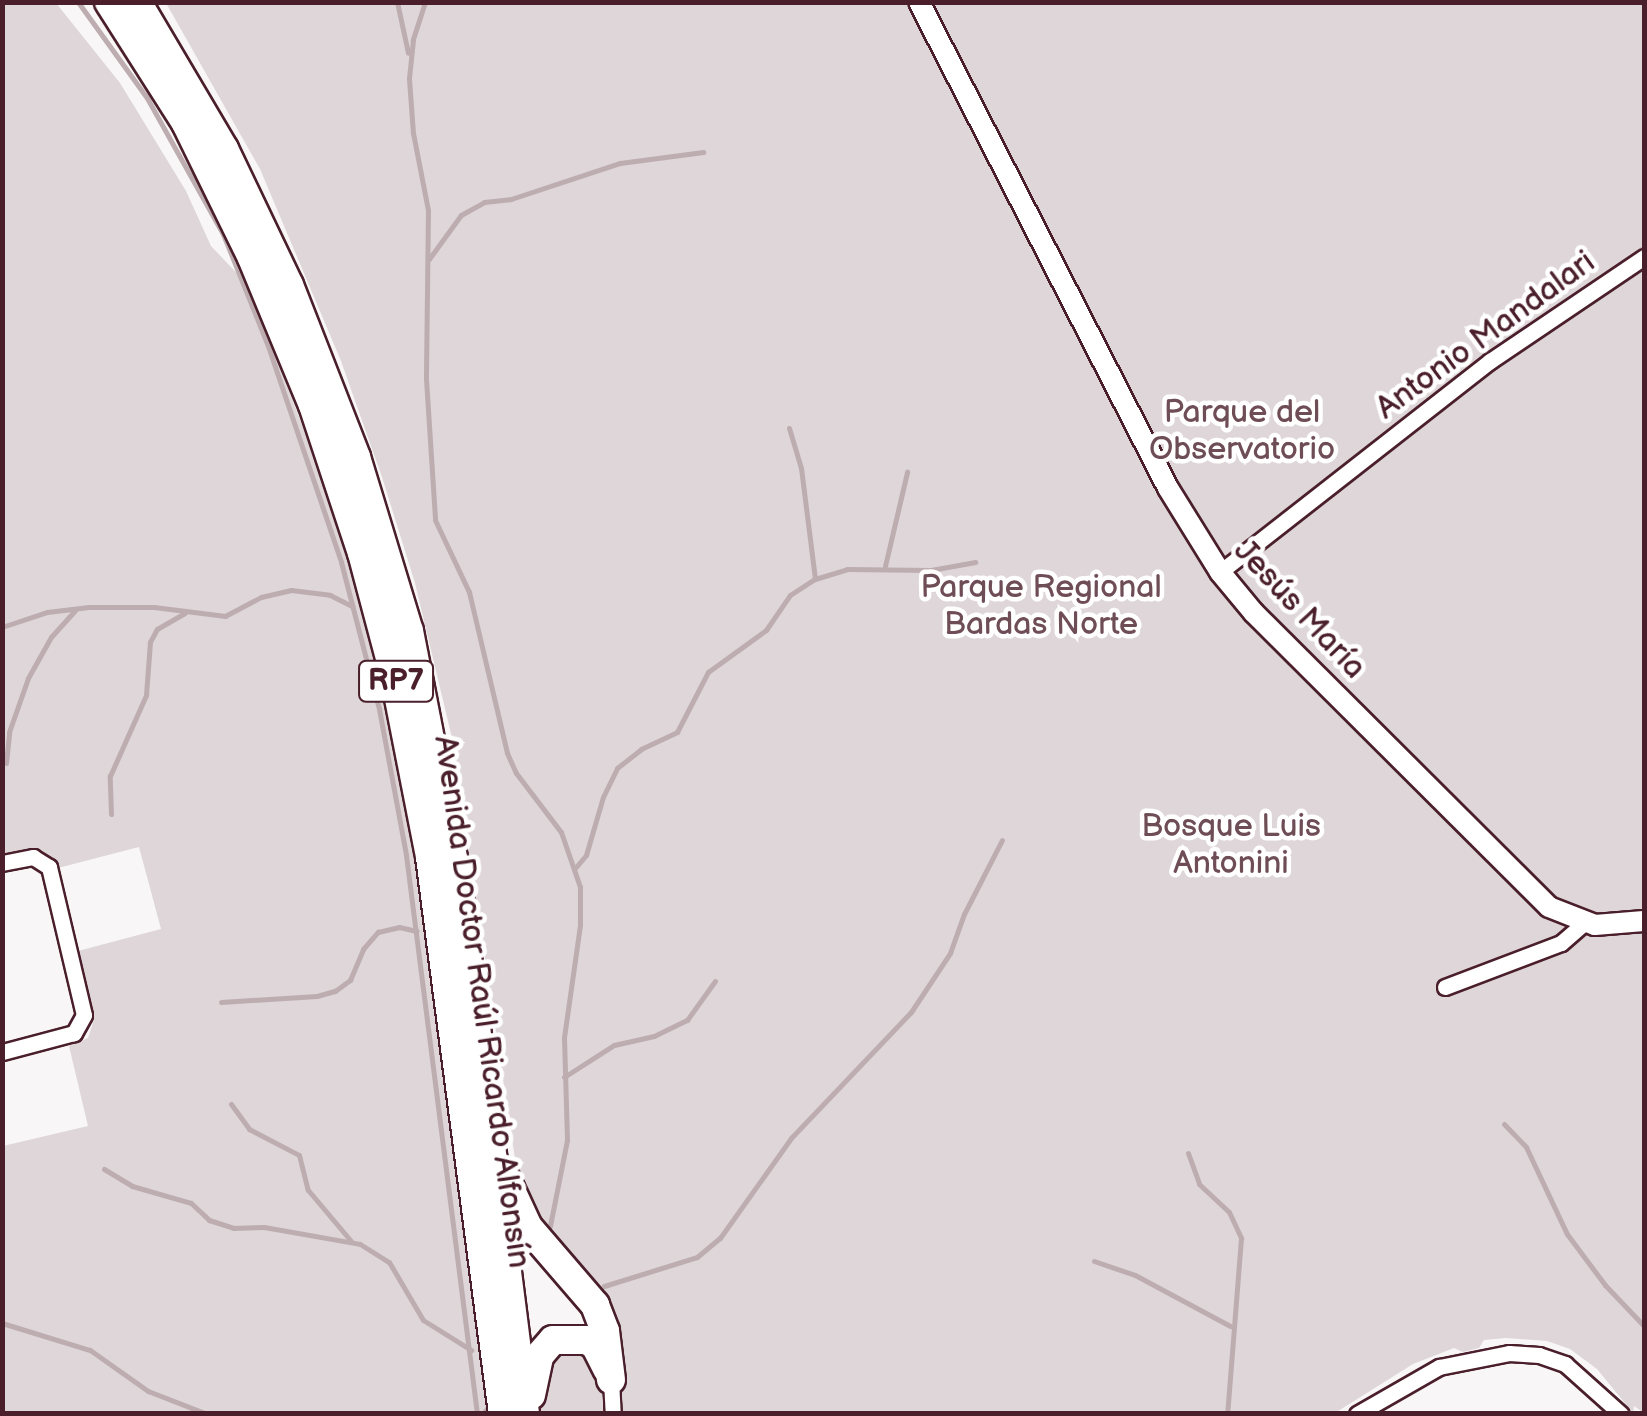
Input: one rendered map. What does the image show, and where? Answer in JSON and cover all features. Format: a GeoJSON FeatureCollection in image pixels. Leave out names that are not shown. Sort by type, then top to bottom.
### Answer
{"type":"FeatureCollection","features":[{"type":"Feature","properties":{"kind":"highway","name":"Avenida Doctor Raúl Ricardo Alfonsín"},"geometry":{"type":"LineString","coordinates":[[109,2],[186,122],[252,258],[318,418],[373,590],[430,857],[503,1414]]}},
{"type":"Feature","properties":{"kind":"highway","name":"Avenida Doctor Raúl Ricardo Alfonsín"},"geometry":{"type":"LineString","coordinates":[[137,2],[188,84],[256,211],[320,359],[372,507],[409,630],[440,774],[527,1414]]}},
{"type":"Feature","properties":{"kind":"highway"},"geometry":{"type":"LineString","coordinates":[[486,1108],[521,1216],[587,1292],[600,1318],[611,1380]]}},
{"type":"Feature","properties":{"kind":"highway"},"geometry":{"type":"LineString","coordinates":[[527,1414],[534,1367],[554,1340],[575,1336],[595,1346],[611,1380]]}},
{"type":"Feature","properties":{"kind":"main road","name":"Jesús María"},"geometry":{"type":"LineString","coordinates":[[919,2],[1168,488],[1220,572],[1254,613],[1539,899],[1584,923]]}},
{"type":"Feature","properties":{"kind":"main road"},"geometry":{"type":"LineString","coordinates":[[1584,923],[1608,926],[1644,921]]}},
{"type":"Feature","properties":{"kind":"street","name":"Antonio Mandalari"},"geometry":{"type":"LineString","coordinates":[[1220,572],[1490,361],[1644,257]]}},
{"type":"Feature","properties":{"kind":"street"},"geometry":{"type":"LineString","coordinates":[[2,863],[33,857],[43,860],[51,873],[80,992],[82,1026],[69,1036],[2,1052]]}},
{"type":"Feature","properties":{"kind":"street"},"geometry":{"type":"LineString","coordinates":[[1444,987],[1561,943],[1584,923]]}},
{"type":"Feature","properties":{"kind":"street"},"geometry":{"type":"LineString","coordinates":[[1357,1414],[1440,1367],[1509,1352],[1539,1355],[1565,1364],[1621,1414]]}},
{"type":"Feature","properties":{"kind":"street"},"geometry":{"type":"LineString","coordinates":[[611,1380],[613,1414]]}},
{"type":"Feature","properties":{"kind":"green space"},"geometry":{"type":"Polygon","coordinates":[[[2,3],[56,3],[120,83],[186,191],[211,246],[248,285],[324,482],[368,626],[408,814],[488,1413],[3,1413],[3,1146],[88,1126],[69,1046],[88,1038],[94,1020],[78,951],[161,929],[139,847],[58,868],[41,849],[3,854],[2,3]]]}},
{"type":"Feature","properties":{"kind":"green space","name":"Parque Regional Bardas Norte"},"geometry":{"type":"Polygon","coordinates":[[[166,3],[1644,3],[1644,1413],[1634,1406],[1633,1413],[1597,1369],[1570,1349],[1547,1341],[1506,1338],[1484,1340],[1479,1348],[1463,1352],[1454,1348],[1413,1364],[1335,1413],[623,1413],[619,1369],[523,1212],[452,738],[415,583],[382,477],[341,361],[260,169],[166,3]]]}},
{"type":"Feature","properties":{"kind":"green space"},"geometry":{"type":"Polygon","coordinates":[[[575,1351],[587,1355],[602,1389],[604,1413],[537,1414],[536,1392],[554,1358],[575,1351]]]}},
{"type":"Feature","properties":{"kind":"waterway"},"geometry":{"type":"LineString","coordinates":[[78,2],[147,98],[223,234],[268,346],[341,562],[379,709],[406,855],[477,1414]]}},
{"type":"Feature","properties":{"kind":"waterway"},"geometry":{"type":"LineString","coordinates":[[397,2],[408,53]]}},
{"type":"Feature","properties":{"kind":"waterway"},"geometry":{"type":"LineString","coordinates":[[425,2],[413,40],[409,79],[413,133],[428,210],[426,379],[435,520],[469,592],[507,753],[516,773],[561,832],[580,887],[580,925],[564,1038],[567,1140],[550,1226]]}},
{"type":"Feature","properties":{"kind":"waterway"},"geometry":{"type":"LineString","coordinates":[[429,259],[461,215],[484,202],[511,199],[620,163],[703,152]]}},
{"type":"Feature","properties":{"kind":"waterway"},"geometry":{"type":"LineString","coordinates":[[789,428],[801,468],[815,579]]}},
{"type":"Feature","properties":{"kind":"waterway"},"geometry":{"type":"LineString","coordinates":[[885,566],[907,472]]}},
{"type":"Feature","properties":{"kind":"waterway"},"geometry":{"type":"LineString","coordinates":[[576,867],[586,855],[603,797],[617,768],[641,749],[677,732],[708,672],[766,630],[790,595],[815,579],[847,569],[931,570],[975,562]]}},
{"type":"Feature","properties":{"kind":"waterway"},"geometry":{"type":"LineString","coordinates":[[2,627],[47,612],[89,607],[154,607],[225,616],[261,597],[291,590],[330,595],[352,606]]}},
{"type":"Feature","properties":{"kind":"waterway"},"geometry":{"type":"LineString","coordinates":[[6,763],[9,732],[28,678],[51,637],[75,610]]}},
{"type":"Feature","properties":{"kind":"waterway"},"geometry":{"type":"LineString","coordinates":[[111,814],[110,776],[146,695],[150,642],[157,629],[185,613]]}},
{"type":"Feature","properties":{"kind":"waterway"},"geometry":{"type":"LineString","coordinates":[[604,1286],[697,1257],[720,1238],[791,1138],[911,1012],[950,953],[964,914],[1002,840]]}},
{"type":"Feature","properties":{"kind":"waterway"},"geometry":{"type":"LineString","coordinates":[[221,1002],[317,996],[335,991],[350,980],[363,949],[378,932],[399,927],[417,931]]}},
{"type":"Feature","properties":{"kind":"waterway"},"geometry":{"type":"LineString","coordinates":[[564,1077],[614,1045],[654,1036],[687,1020],[715,981]]}},
{"type":"Feature","properties":{"kind":"waterway"},"geometry":{"type":"LineString","coordinates":[[231,1104],[249,1129],[299,1155],[308,1190],[351,1241]]}},
{"type":"Feature","properties":{"kind":"waterway"},"geometry":{"type":"LineString","coordinates":[[1504,1124],[1526,1147],[1567,1234],[1605,1285],[1644,1326]]}},
{"type":"Feature","properties":{"kind":"waterway"},"geometry":{"type":"LineString","coordinates":[[1188,1153],[1199,1184],[1229,1212],[1241,1238],[1227,1414]]}},
{"type":"Feature","properties":{"kind":"waterway"},"geometry":{"type":"LineString","coordinates":[[104,1169],[132,1186],[191,1203],[209,1220],[233,1228],[264,1227],[360,1244],[389,1262],[423,1320],[471,1350]]}},
{"type":"Feature","properties":{"kind":"waterway"},"geometry":{"type":"LineString","coordinates":[[1094,1261],[1135,1275],[1230,1326]]}},
{"type":"Feature","properties":{"kind":"waterway"},"geometry":{"type":"LineString","coordinates":[[2,1323],[90,1350],[148,1391],[207,1414]]}},
{"type":"Feature","properties":{"kind":"waterway"},"geometry":{"type":"LineString","coordinates":[[483,1414],[488,1407]]}},
{"type":"Feature","properties":{"kind":"park label","name":"Parque del Observatorio"},"geometry":{"type":"Point","coordinates":[1242,432]}},
{"type":"Feature","properties":{"kind":"park label","name":"Bosque Luis Antonini"},"geometry":{"type":"Point","coordinates":[1231,846]}}]}
